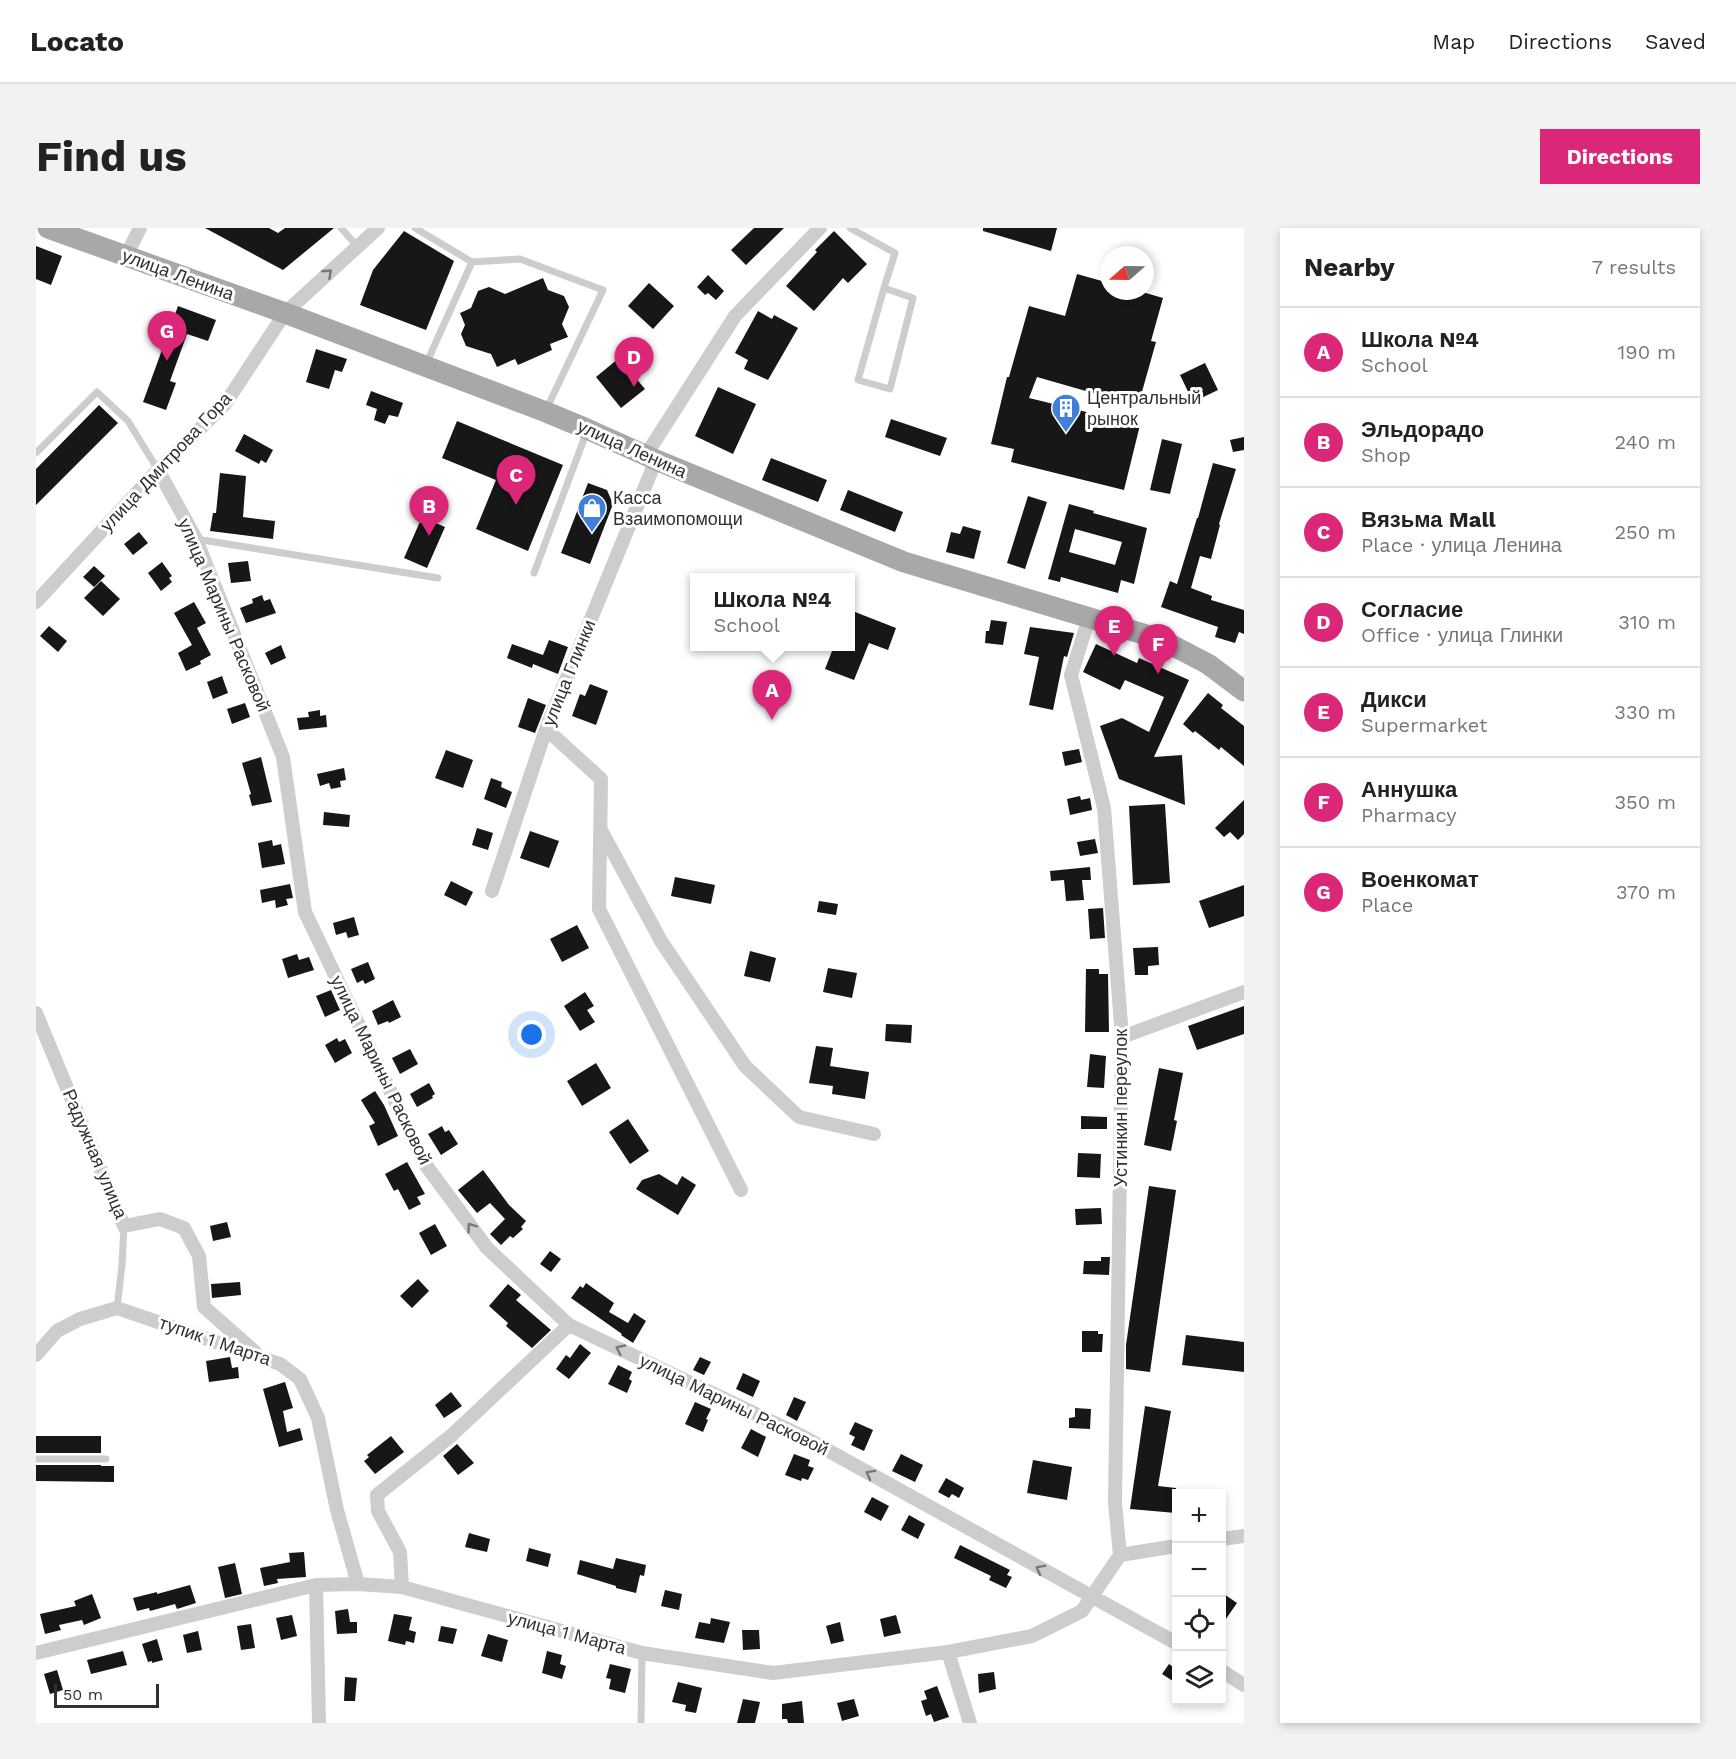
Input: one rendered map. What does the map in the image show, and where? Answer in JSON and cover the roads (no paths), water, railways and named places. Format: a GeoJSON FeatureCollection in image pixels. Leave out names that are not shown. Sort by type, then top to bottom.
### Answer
{"type":"FeatureCollection","features":[{"type":"Feature","properties":{"kind":"main road","name":"улица Ленина"},"geometry":{"type":"LineString","coordinates":[[48,228],[285,313],[546,412],[651,458],[904,562],[1160,639],[1208,664],[1244,691]]}},
{"type":"Feature","properties":{"kind":"street"},"geometry":{"type":"LineString","coordinates":[[126,256],[140,228]]}},
{"type":"Feature","properties":{"kind":"street","name":"улица Дмитрова Гора"},"geometry":{"type":"LineString","coordinates":[[36,602],[158,470],[225,404],[285,313],[378,228]]}},
{"type":"Feature","properties":{"kind":"street","name":"улица Глинки"},"geometry":{"type":"LineString","coordinates":[[492,891],[546,729],[651,458],[735,316],[820,228]]}},
{"type":"Feature","properties":{"kind":"street","name":"улица Марины Расковой"},"geometry":{"type":"LineString","coordinates":[[158,470],[196,539],[283,757],[305,912],[425,1164],[487,1248],[569,1325],[800,1435],[1172,1641]]}},
{"type":"Feature","properties":{"kind":"street","name":"Устинкин переулок"},"geometry":{"type":"LineString","coordinates":[[1089,618],[1071,675],[1104,808],[1122,1037],[1115,1503],[1120,1555]]}},
{"type":"Feature","properties":{"kind":"street"},"geometry":{"type":"LineString","coordinates":[[546,729],[601,779],[598,909],[741,1190]]}},
{"type":"Feature","properties":{"kind":"street"},"geometry":{"type":"LineString","coordinates":[[600,828],[661,940],[745,1066],[799,1116],[874,1134]]}},
{"type":"Feature","properties":{"kind":"street"},"geometry":{"type":"LineString","coordinates":[[1122,1037],[1244,992]]}},
{"type":"Feature","properties":{"kind":"street","name":"Радужная улица"},"geometry":{"type":"LineString","coordinates":[[36,1013],[124,1226],[160,1219],[184,1228],[199,1256],[204,1307],[261,1357]]}},
{"type":"Feature","properties":{"kind":"street"},"geometry":{"type":"LineString","coordinates":[[36,1355],[57,1331],[80,1319],[117,1308]]}},
{"type":"Feature","properties":{"kind":"street","name":"тупик 1 Марта"},"geometry":{"type":"LineString","coordinates":[[117,1308],[280,1364],[300,1379],[318,1418],[337,1510],[358,1584]]}},
{"type":"Feature","properties":{"kind":"street"},"geometry":{"type":"LineString","coordinates":[[402,1587],[400,1552],[378,1511],[377,1495],[452,1435],[569,1325]]}},
{"type":"Feature","properties":{"kind":"street"},"geometry":{"type":"LineString","coordinates":[[1226,1538],[1244,1536]]}},
{"type":"Feature","properties":{"kind":"street"},"geometry":{"type":"LineString","coordinates":[[1091,1597],[1120,1555],[1172,1547]]}},
{"type":"Feature","properties":{"kind":"street","name":"улица 1 Марта"},"geometry":{"type":"LineString","coordinates":[[36,1653],[316,1585],[358,1584],[402,1587],[642,1653],[772,1673],[948,1652],[1032,1636],[1082,1611],[1091,1597]]}},
{"type":"Feature","properties":{"kind":"street"},"geometry":{"type":"LineString","coordinates":[[316,1585],[319,1723]]}},
{"type":"Feature","properties":{"kind":"street"},"geometry":{"type":"LineString","coordinates":[[948,1652],[970,1723]]}},
{"type":"Feature","properties":{"kind":"street"},"geometry":{"type":"LineString","coordinates":[[1226,1674],[1244,1685]]}},
{"type":"Feature","properties":{"kind":"lane"},"geometry":{"type":"LineString","coordinates":[[341,228],[357,246]]}},
{"type":"Feature","properties":{"kind":"lane"},"geometry":{"type":"LineString","coordinates":[[416,228],[472,262],[520,259],[603,290],[546,412]]}},
{"type":"Feature","properties":{"kind":"lane"},"geometry":{"type":"LineString","coordinates":[[850,228],[895,253],[884,288],[858,380],[890,389],[913,298],[884,288]]}},
{"type":"Feature","properties":{"kind":"lane"},"geometry":{"type":"LineString","coordinates":[[425,365],[472,262]]}},
{"type":"Feature","properties":{"kind":"lane"},"geometry":{"type":"LineString","coordinates":[[36,453],[97,392],[128,421],[158,470]]}},
{"type":"Feature","properties":{"kind":"lane"},"geometry":{"type":"LineString","coordinates":[[534,573],[587,429]]}},
{"type":"Feature","properties":{"kind":"lane"},"geometry":{"type":"LineString","coordinates":[[196,539],[438,578]]}},
{"type":"Feature","properties":{"kind":"lane"},"geometry":{"type":"LineString","coordinates":[[117,1308],[124,1226]]}},
{"type":"Feature","properties":{"kind":"lane"},"geometry":{"type":"LineString","coordinates":[[36,1459],[106,1460]]}},
{"type":"Feature","properties":{"kind":"lane"},"geometry":{"type":"LineString","coordinates":[[641,1723],[642,1653]]}},
{"type":"Feature","properties":{"kind":"place","name":"Военкомат"},"geometry":{"type":"Point","coordinates":[167,361]}},
{"type":"Feature","properties":{"kind":"place","name":"Согласие"},"geometry":{"type":"Point","coordinates":[634,387]}},
{"type":"Feature","properties":{"kind":"place","name":"Центральный рынок"},"geometry":{"type":"Point","coordinates":[1066,434]}},
{"type":"Feature","properties":{"kind":"place","name":"Вязьма Mall"},"geometry":{"type":"Point","coordinates":[516,505]}},
{"type":"Feature","properties":{"kind":"place","name":"Касса Взаимопомощи"},"geometry":{"type":"Point","coordinates":[592,534]}},
{"type":"Feature","properties":{"kind":"place","name":"Эльдорадо"},"geometry":{"type":"Point","coordinates":[429,536]}},
{"type":"Feature","properties":{"kind":"place","name":"Дикси"},"geometry":{"type":"Point","coordinates":[1114,656]}},
{"type":"Feature","properties":{"kind":"place","name":"Аннушка"},"geometry":{"type":"Point","coordinates":[1158,674]}},
{"type":"Feature","properties":{"kind":"place","name":"Школа №4"},"geometry":{"type":"Point","coordinates":[772,720]}}]}
